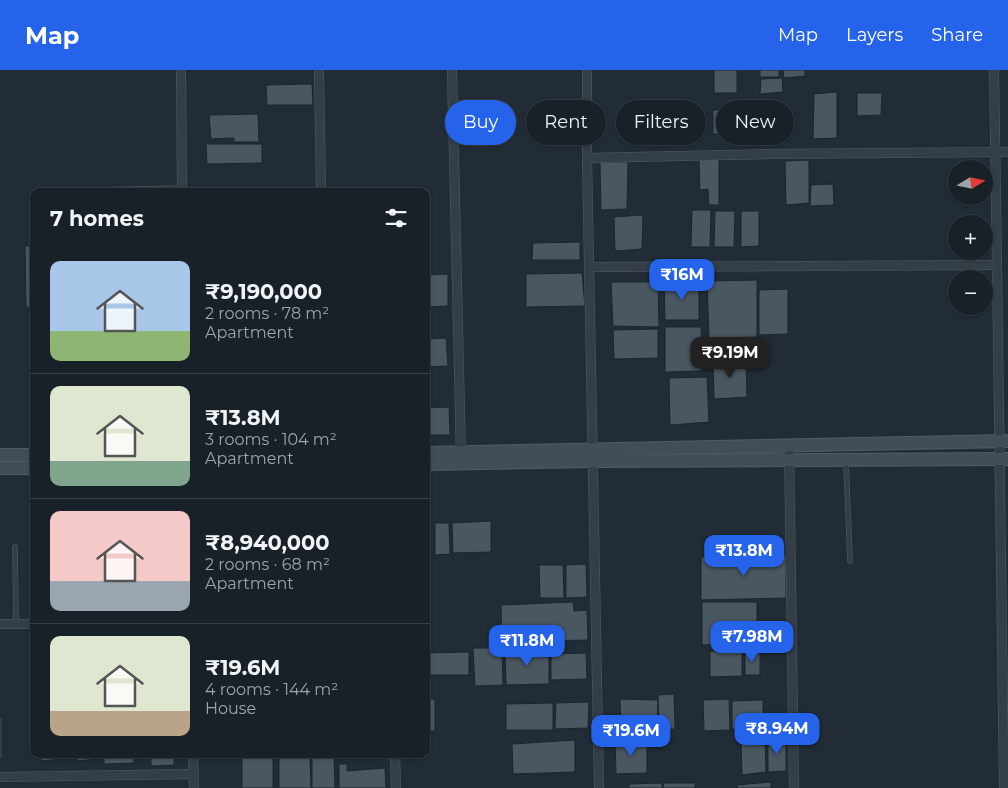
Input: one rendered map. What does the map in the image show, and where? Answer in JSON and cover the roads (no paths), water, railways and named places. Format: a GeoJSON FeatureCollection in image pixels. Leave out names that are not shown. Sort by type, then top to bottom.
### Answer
{"type":"FeatureCollection","features":[{"type":"Feature","properties":{"kind":"main road"},"geometry":{"type":"LineString","coordinates":[[430,463],[461,458],[593,455],[754,446],[1004,441]]}},
{"type":"Feature","properties":{"kind":"main road"},"geometry":{"type":"LineString","coordinates":[[754,446],[754,460]]}},
{"type":"Feature","properties":{"kind":"main road"},"geometry":{"type":"LineString","coordinates":[[430,454],[461,458]]}},
{"type":"Feature","properties":{"kind":"main road"},"geometry":{"type":"LineString","coordinates":[[0,455],[30,456]]}},
{"type":"Feature","properties":{"kind":"main road"},"geometry":{"type":"LineString","coordinates":[[593,455],[754,460],[1004,459]]}},
{"type":"Feature","properties":{"kind":"main road"},"geometry":{"type":"LineString","coordinates":[[0,468],[30,468]]}},
{"type":"Feature","properties":{"kind":"street"},"geometry":{"type":"LineString","coordinates":[[181,70],[182,188]]}},
{"type":"Feature","properties":{"kind":"street"},"geometry":{"type":"LineString","coordinates":[[319,70],[321,188]]}},
{"type":"Feature","properties":{"kind":"street"},"geometry":{"type":"LineString","coordinates":[[452,70],[461,458]]}},
{"type":"Feature","properties":{"kind":"street"},"geometry":{"type":"LineString","coordinates":[[587,70],[599,788]]}},
{"type":"Feature","properties":{"kind":"street"},"geometry":{"type":"LineString","coordinates":[[994,70],[1004,441],[1004,788]]}},
{"type":"Feature","properties":{"kind":"street"},"geometry":{"type":"LineString","coordinates":[[588,158],[1008,152]]}},
{"type":"Feature","properties":{"kind":"street"},"geometry":{"type":"LineString","coordinates":[[589,267],[998,265]]}},
{"type":"Feature","properties":{"kind":"street"},"geometry":{"type":"LineString","coordinates":[[789,445],[794,788]]}},
{"type":"Feature","properties":{"kind":"street"},"geometry":{"type":"LineString","coordinates":[[0,624],[30,624]]}},
{"type":"Feature","properties":{"kind":"street"},"geometry":{"type":"LineString","coordinates":[[193,758],[194,788]]}},
{"type":"Feature","properties":{"kind":"street"},"geometry":{"type":"LineString","coordinates":[[395,758],[396,788]]}},
{"type":"Feature","properties":{"kind":"street"},"geometry":{"type":"LineString","coordinates":[[0,777],[194,774]]}},
{"type":"Feature","properties":{"kind":"lane"},"geometry":{"type":"LineString","coordinates":[[846,460],[850,562]]}},
{"type":"Feature","properties":{"kind":"lane"},"geometry":{"type":"LineString","coordinates":[[15,547],[16,624]]}}]}
